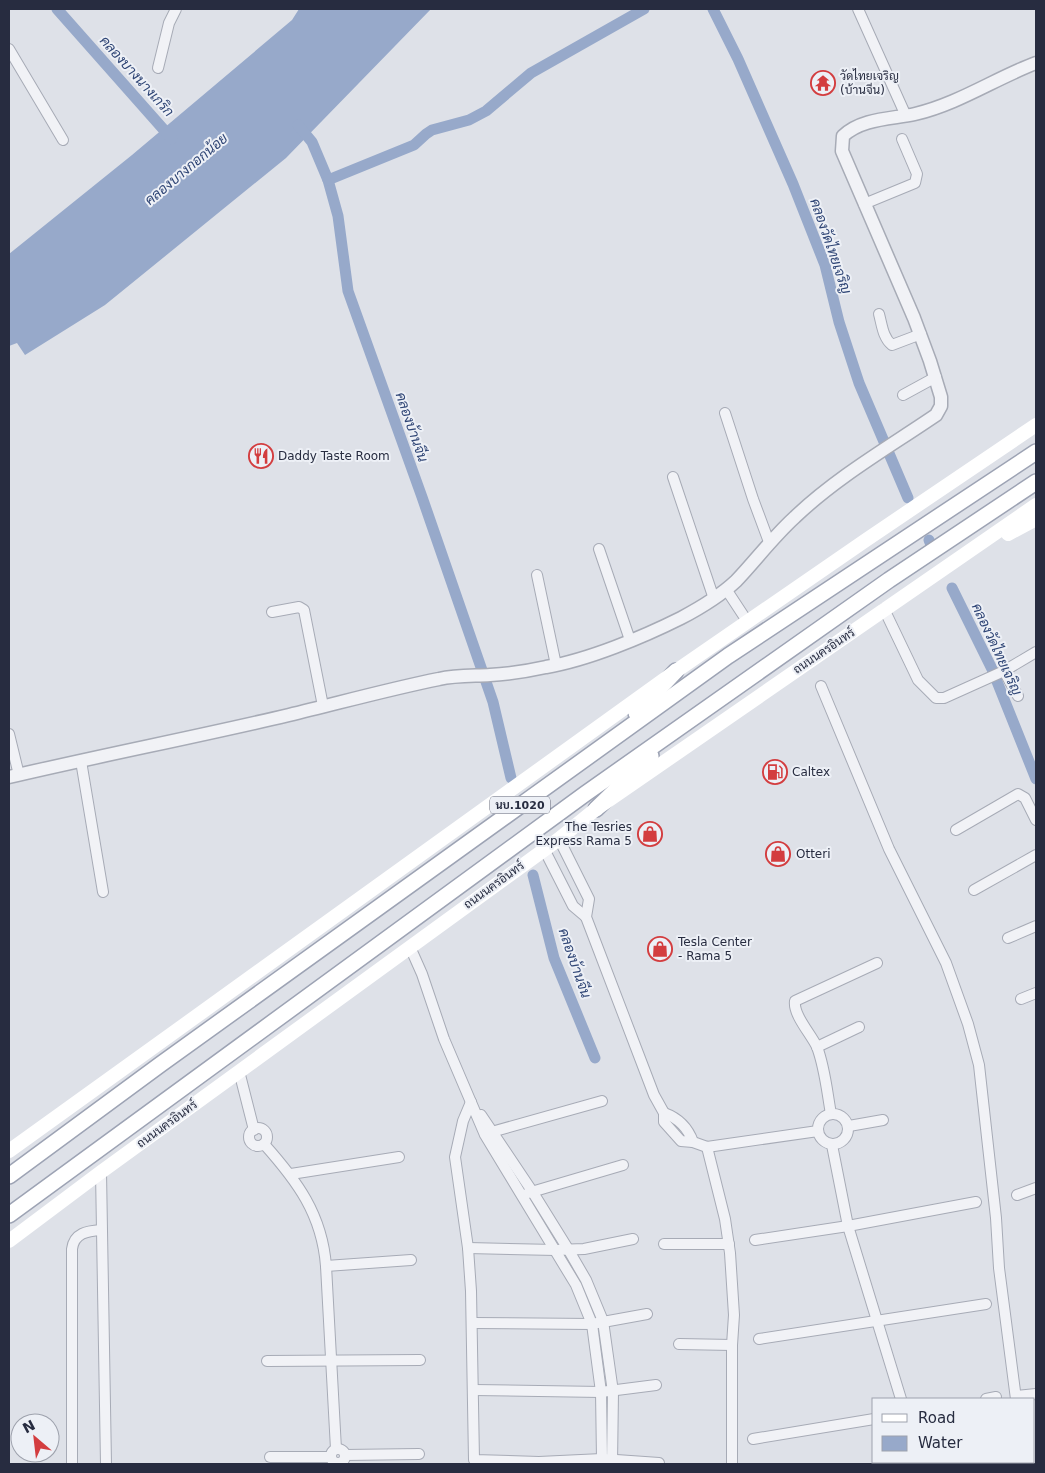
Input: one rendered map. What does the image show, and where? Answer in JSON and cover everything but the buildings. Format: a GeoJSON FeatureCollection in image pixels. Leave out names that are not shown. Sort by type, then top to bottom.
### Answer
{"type":"FeatureCollection","features":[{"type":"Feature","properties":{"kind":"main road","name":"นบ.1020"},"geometry":{"type":"LineString","coordinates":[[9,1151],[676,670],[1036,425]]}},
{"type":"Feature","properties":{"kind":"main road","name":"นบ.1020"},"geometry":{"type":"LineString","coordinates":[[11,1174],[160,1064],[728,656],[1036,452]]}},
{"type":"Feature","properties":{"kind":"main road","name":"ถนนนครอินทร์"},"geometry":{"type":"LineString","coordinates":[[9,1215],[585,794],[889,580],[1036,482]]}},
{"type":"Feature","properties":{"kind":"main road","name":"ถนนนครอินทร์"},"geometry":{"type":"LineString","coordinates":[[9,1241],[596,809],[1036,505]]}},
{"type":"Feature","properties":{"kind":"main road"},"geometry":{"type":"LineString","coordinates":[[954,563],[1034,523]]}},
{"type":"Feature","properties":{"kind":"main road"},"geometry":{"type":"LineString","coordinates":[[612,738],[676,670]]}},
{"type":"Feature","properties":{"kind":"main road"},"geometry":{"type":"LineString","coordinates":[[596,809],[689,721]]}},
{"type":"Feature","properties":{"kind":"street"},"geometry":{"type":"LineString","coordinates":[[158,68],[169,23],[176,9]]}},
{"type":"Feature","properties":{"kind":"street"},"geometry":{"type":"LineString","coordinates":[[858,9],[906,116]]}},
{"type":"Feature","properties":{"kind":"street"},"geometry":{"type":"LineString","coordinates":[[9,49],[64,140]]}},
{"type":"Feature","properties":{"kind":"street"},"geometry":{"type":"LineString","coordinates":[[9,734],[14,776],[442,678],[474,674],[490,675],[556,665],[596,654],[630,640],[680,618],[714,599],[735,581],[769,542],[796,515],[878,454],[936,415],[941,406],[942,398],[936,377],[920,334],[842,151],[843,136],[847,132],[882,118],[916,114],[936,107],[1036,63]]}},
{"type":"Feature","properties":{"kind":"street"},"geometry":{"type":"LineString","coordinates":[[864,204],[916,183],[917,174],[902,139]]}},
{"type":"Feature","properties":{"kind":"street"},"geometry":{"type":"LineString","coordinates":[[879,314],[884,334],[892,345],[920,334]]}},
{"type":"Feature","properties":{"kind":"street"},"geometry":{"type":"LineString","coordinates":[[903,394],[936,377]]}},
{"type":"Feature","properties":{"kind":"street"},"geometry":{"type":"LineString","coordinates":[[725,413],[769,542]]}},
{"type":"Feature","properties":{"kind":"street"},"geometry":{"type":"LineString","coordinates":[[673,476],[714,599]]}},
{"type":"Feature","properties":{"kind":"street"},"geometry":{"type":"LineString","coordinates":[[599,550],[630,640]]}},
{"type":"Feature","properties":{"kind":"street"},"geometry":{"type":"LineString","coordinates":[[537,575],[556,665]]}},
{"type":"Feature","properties":{"kind":"street"},"geometry":{"type":"LineString","coordinates":[[726,589],[747,621]]}},
{"type":"Feature","properties":{"kind":"street"},"geometry":{"type":"LineString","coordinates":[[272,612],[299,608],[304,610],[323,706]]}},
{"type":"Feature","properties":{"kind":"street"},"geometry":{"type":"LineString","coordinates":[[884,610],[918,680],[936,698],[944,698],[985,680],[1036,652]]}},
{"type":"Feature","properties":{"kind":"street"},"geometry":{"type":"LineString","coordinates":[[1002,672],[1018,696]]}},
{"type":"Feature","properties":{"kind":"street"},"geometry":{"type":"LineString","coordinates":[[821,686],[889,849],[946,963],[968,1024],[979,1065],[996,1218],[999,1268],[1016,1398],[1036,1394]]}},
{"type":"Feature","properties":{"kind":"street"},"geometry":{"type":"LineString","coordinates":[[81,760],[103,892]]}},
{"type":"Feature","properties":{"kind":"street"},"geometry":{"type":"LineString","coordinates":[[956,830],[1018,794],[1026,798],[1036,820]]}},
{"type":"Feature","properties":{"kind":"street"},"geometry":{"type":"LineString","coordinates":[[559,838],[588,900],[586,917],[654,1095],[664,1113],[673,1116],[689,1132],[693,1142],[707,1147],[818,1131]]}},
{"type":"Feature","properties":{"kind":"street"},"geometry":{"type":"LineString","coordinates":[[544,849],[573,906],[586,917]]}},
{"type":"Feature","properties":{"kind":"street"},"geometry":{"type":"LineString","coordinates":[[974,890],[1036,855]]}},
{"type":"Feature","properties":{"kind":"street"},"geometry":{"type":"LineString","coordinates":[[1008,938],[1036,926]]}},
{"type":"Feature","properties":{"kind":"street"},"geometry":{"type":"LineString","coordinates":[[410,947],[422,974],[444,1039],[471,1102],[522,1197],[576,1285],[592,1324],[601,1392],[607,1462]]}},
{"type":"Feature","properties":{"kind":"street"},"geometry":{"type":"LineString","coordinates":[[831,1114],[823,1069],[816,1047],[796,1009],[796,1001],[877,963]]}},
{"type":"Feature","properties":{"kind":"street"},"geometry":{"type":"LineString","coordinates":[[1021,998],[1036,993]]}},
{"type":"Feature","properties":{"kind":"street"},"geometry":{"type":"LineString","coordinates":[[816,1047],[859,1027]]}},
{"type":"Feature","properties":{"kind":"street"},"geometry":{"type":"LineString","coordinates":[[239,1071],[254,1130],[260,1128],[266,1132],[267,1138],[264,1144],[291,1174],[308,1201],[322,1236],[326,1266],[335,1458]]}},
{"type":"Feature","properties":{"kind":"street"},"geometry":{"type":"LineString","coordinates":[[489,1133],[602,1101]]}},
{"type":"Feature","properties":{"kind":"street"},"geometry":{"type":"LineString","coordinates":[[471,1102],[463,1121],[455,1157],[468,1248],[473,1323],[474,1460],[659,1463]]}},
{"type":"Feature","properties":{"kind":"street"},"geometry":{"type":"LineString","coordinates":[[831,1114],[843,1116],[849,1126],[848,1134],[839,1143],[832,1144],[823,1140],[818,1131],[821,1120],[831,1114]]}},
{"type":"Feature","properties":{"kind":"street"},"geometry":{"type":"LineString","coordinates":[[849,1126],[883,1120]]}},
{"type":"Feature","properties":{"kind":"street"},"geometry":{"type":"LineString","coordinates":[[489,1133],[532,1191],[568,1249],[586,1280],[603,1321],[613,1392],[607,1462]]}},
{"type":"Feature","properties":{"kind":"street"},"geometry":{"type":"LineString","coordinates":[[832,1144],[848,1226],[901,1398]]}},
{"type":"Feature","properties":{"kind":"street"},"geometry":{"type":"LineString","coordinates":[[707,1147],[726,1218],[729,1244],[734,1315],[732,1345],[732,1464]]}},
{"type":"Feature","properties":{"kind":"street"},"geometry":{"type":"LineString","coordinates":[[291,1174],[399,1157]]}},
{"type":"Feature","properties":{"kind":"street"},"geometry":{"type":"LineString","coordinates":[[522,1197],[532,1191],[623,1165]]}},
{"type":"Feature","properties":{"kind":"street"},"geometry":{"type":"LineString","coordinates":[[101,1172],[106,1464]]}},
{"type":"Feature","properties":{"kind":"street"},"geometry":{"type":"LineString","coordinates":[[1017,1195],[1036,1188]]}},
{"type":"Feature","properties":{"kind":"street"},"geometry":{"type":"LineString","coordinates":[[755,1240],[848,1226],[976,1202]]}},
{"type":"Feature","properties":{"kind":"street"},"geometry":{"type":"LineString","coordinates":[[72,1464],[72,1249],[76,1237],[91,1231],[101,1230]]}},
{"type":"Feature","properties":{"kind":"street"},"geometry":{"type":"LineString","coordinates":[[468,1248],[584,1249],[632,1239]]}},
{"type":"Feature","properties":{"kind":"street"},"geometry":{"type":"LineString","coordinates":[[664,1244],[729,1244]]}},
{"type":"Feature","properties":{"kind":"street"},"geometry":{"type":"LineString","coordinates":[[326,1266],[411,1260]]}},
{"type":"Feature","properties":{"kind":"street"},"geometry":{"type":"LineString","coordinates":[[760,1339],[986,1304]]}},
{"type":"Feature","properties":{"kind":"street"},"geometry":{"type":"LineString","coordinates":[[473,1323],[592,1324],[647,1314]]}},
{"type":"Feature","properties":{"kind":"street"},"geometry":{"type":"LineString","coordinates":[[679,1344],[732,1345]]}},
{"type":"Feature","properties":{"kind":"street"},"geometry":{"type":"LineString","coordinates":[[267,1361],[420,1360]]}},
{"type":"Feature","properties":{"kind":"street"},"geometry":{"type":"LineString","coordinates":[[474,1390],[613,1392],[656,1385]]}},
{"type":"Feature","properties":{"kind":"street"},"geometry":{"type":"LineString","coordinates":[[753,1439],[872,1419]]}},
{"type":"Feature","properties":{"kind":"street"},"geometry":{"type":"LineString","coordinates":[[270,1457],[335,1458],[342,1450],[345,1455],[419,1454]]}},
{"type":"Feature","properties":{"kind":"water","name":"คลองบางกอกน้อย"},"geometry":{"type":"Polygon","coordinates":[[[299,9],[431,9],[286,158],[105,305],[25,355],[17,343],[9,346],[9,254],[132,155],[292,20],[299,9]]]}},
{"type":"Feature","properties":{"kind":"waterway","name":"คลองบางนางเกริก"},"geometry":{"type":"LineString","coordinates":[[57,9],[172,139]]}},
{"type":"Feature","properties":{"kind":"waterway"},"geometry":{"type":"LineString","coordinates":[[328,180],[414,145],[432,130],[469,120],[486,111],[531,73],[644,9]]}},
{"type":"Feature","properties":{"kind":"waterway","name":"คลองวัดไทยเจริญ"},"geometry":{"type":"LineString","coordinates":[[713,9],[738,59],[793,184],[825,265],[839,322],[859,383],[908,498]]}},
{"type":"Feature","properties":{"kind":"waterway","name":"คลองบ้านจีน"},"geometry":{"type":"LineString","coordinates":[[298,125],[312,142],[328,180],[338,216],[348,291],[493,702],[511,778]]}},
{"type":"Feature","properties":{"kind":"waterway","name":"คลองวัดไทยเจริญ"},"geometry":{"type":"LineString","coordinates":[[929,540],[931,545]]}},
{"type":"Feature","properties":{"kind":"waterway","name":"คลองวัดไทยเจริญ"},"geometry":{"type":"LineString","coordinates":[[952,588],[992,669],[1036,779]]}},
{"type":"Feature","properties":{"kind":"waterway","name":"คลองบ้านจีน"},"geometry":{"type":"LineString","coordinates":[[533,875],[554,958],[595,1058]]}},
{"type":"Feature","properties":{"kind":"place","name":"วัดไทยเจริญ (บ้านจีน)"},"geometry":{"type":"Point","coordinates":[823,83]}},
{"type":"Feature","properties":{"kind":"place","name":"Daddy Taste Room"},"geometry":{"type":"Point","coordinates":[261,456]}},
{"type":"Feature","properties":{"kind":"place","name":"Caltex"},"geometry":{"type":"Point","coordinates":[775,772]}},
{"type":"Feature","properties":{"kind":"place","name":"The Tesries Express Rama 5"},"geometry":{"type":"Point","coordinates":[650,834]}},
{"type":"Feature","properties":{"kind":"place","name":"Otteri"},"geometry":{"type":"Point","coordinates":[778,854]}},
{"type":"Feature","properties":{"kind":"place","name":"Tesla Center - Rama 5"},"geometry":{"type":"Point","coordinates":[660,949]}}]}
